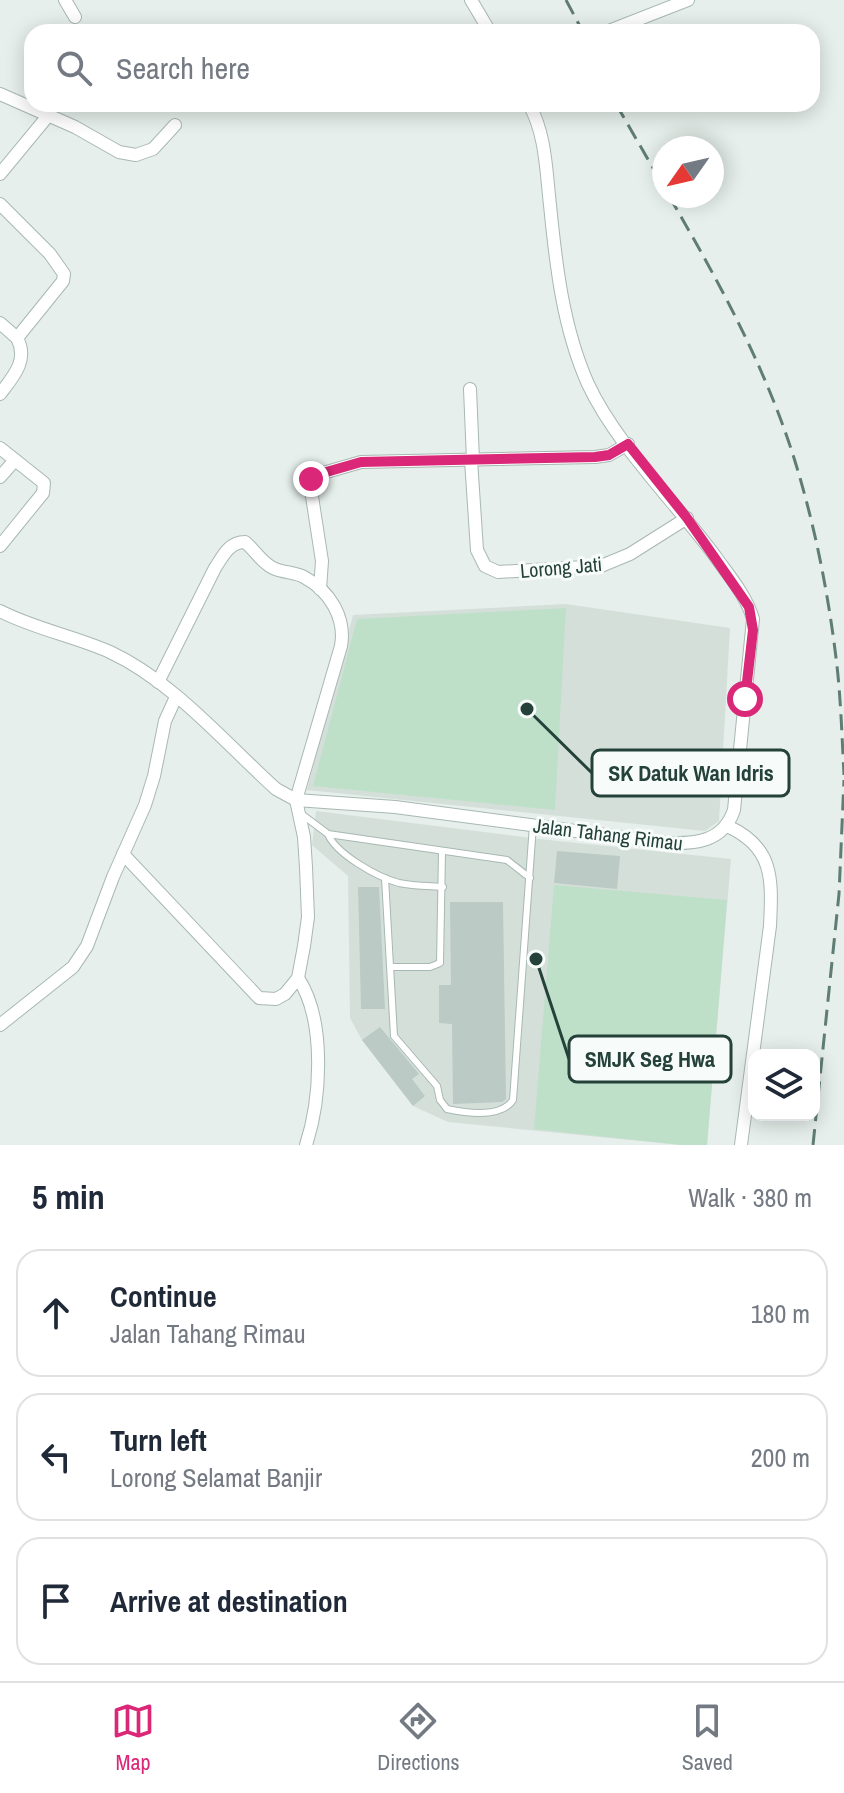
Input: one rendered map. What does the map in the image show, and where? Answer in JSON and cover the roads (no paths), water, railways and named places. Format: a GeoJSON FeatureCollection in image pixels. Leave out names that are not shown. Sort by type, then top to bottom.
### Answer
{"type":"FeatureCollection","features":[{"type":"Feature","properties":{"kind":"street"},"geometry":{"type":"LineString","coordinates":[[65,0],[75,17]]}},
{"type":"Feature","properties":{"kind":"street"},"geometry":{"type":"LineString","coordinates":[[471,0],[485,24]]}},
{"type":"Feature","properties":{"kind":"street"},"geometry":{"type":"LineString","coordinates":[[626,24],[688,0]]}},
{"type":"Feature","properties":{"kind":"street"},"geometry":{"type":"LineString","coordinates":[[0,94],[24,106]]}},
{"type":"Feature","properties":{"kind":"street"},"geometry":{"type":"LineString","coordinates":[[37,112],[75,127],[119,152],[136,155],[153,149],[175,125]]}},
{"type":"Feature","properties":{"kind":"street"},"geometry":{"type":"LineString","coordinates":[[532,112],[542,134],[555,253],[573,346],[595,397],[732,580],[753,619],[736,798],[727,826],[745,837],[764,856],[772,891],[741,1145]]}},
{"type":"Feature","properties":{"kind":"street"},"geometry":{"type":"LineString","coordinates":[[0,174],[47,117]]}},
{"type":"Feature","properties":{"kind":"street"},"geometry":{"type":"LineString","coordinates":[[0,204],[61,265],[64,274],[63,281],[17,338]]}},
{"type":"Feature","properties":{"kind":"street"},"geometry":{"type":"LineString","coordinates":[[0,323],[17,338],[22,357],[17,372],[1,392]]}},
{"type":"Feature","properties":{"kind":"street","name":"Lorong Jati"},"geometry":{"type":"LineString","coordinates":[[470,389],[477,550],[485,566],[498,572],[601,566],[630,554],[687,518]]}},
{"type":"Feature","properties":{"kind":"street"},"geometry":{"type":"LineString","coordinates":[[320,589],[322,561],[311,479],[316,475],[361,462],[595,457],[609,455],[628,444]]}},
{"type":"Feature","properties":{"kind":"street"},"geometry":{"type":"LineString","coordinates":[[0,448],[44,483],[43,493],[0,546]]}},
{"type":"Feature","properties":{"kind":"street"},"geometry":{"type":"LineString","coordinates":[[0,477],[15,460]]}},
{"type":"Feature","properties":{"kind":"street"},"geometry":{"type":"LineString","coordinates":[[123,854],[259,998],[276,999],[285,994],[298,978],[308,917],[304,837],[296,805],[344,630],[338,612],[320,589],[306,578],[275,569],[245,542],[234,544],[226,551],[202,591],[158,682]]}},
{"type":"Feature","properties":{"kind":"street"},"geometry":{"type":"LineString","coordinates":[[0,611],[109,651],[158,682],[296,805]]}},
{"type":"Feature","properties":{"kind":"street"},"geometry":{"type":"LineString","coordinates":[[0,1025],[66,972],[87,946],[145,805],[165,721],[176,697]]}},
{"type":"Feature","properties":{"kind":"street","name":"Jalan Tahang Rimau"},"geometry":{"type":"LineString","coordinates":[[296,805],[395,807],[612,838],[691,844],[708,840],[727,826]]}},
{"type":"Feature","properties":{"kind":"street"},"geometry":{"type":"LineString","coordinates":[[298,978],[310,1004],[317,1039],[317,1091],[306,1145]]}},
{"type":"Feature","properties":{"kind":"lane"},"geometry":{"type":"LineString","coordinates":[[296,805],[328,834],[340,851],[385,878],[400,883],[443,887]]}},
{"type":"Feature","properties":{"kind":"lane"},"geometry":{"type":"LineString","coordinates":[[385,878],[394,1036],[437,1086],[440,1100],[447,1109],[501,1110],[513,1100],[533,825]]}},
{"type":"Feature","properties":{"kind":"lane"},"geometry":{"type":"LineString","coordinates":[[328,834],[507,860],[530,878]]}},
{"type":"Feature","properties":{"kind":"lane"},"geometry":{"type":"LineString","coordinates":[[391,967],[430,967],[440,963],[442,852]]}},
{"type":"Feature","properties":{"kind":"railway"},"geometry":{"type":"LineString","coordinates":[[566,0],[579,24]]}},
{"type":"Feature","properties":{"kind":"railway"},"geometry":{"type":"LineString","coordinates":[[621,112],[652,166]]}},
{"type":"Feature","properties":{"kind":"railway"},"geometry":{"type":"LineString","coordinates":[[676,208],[739,324],[769,390],[802,483],[830,614],[844,775]]}},
{"type":"Feature","properties":{"kind":"railway"},"geometry":{"type":"LineString","coordinates":[[813,1145],[839,894],[844,780]]}},
{"type":"Feature","properties":{"kind":"place","name":"SK Datuk Wan Idris"},"geometry":{"type":"Point","coordinates":[527,709]}},
{"type":"Feature","properties":{"kind":"place","name":"SMJK Seg Hwa"},"geometry":{"type":"Point","coordinates":[536,959]}}]}
